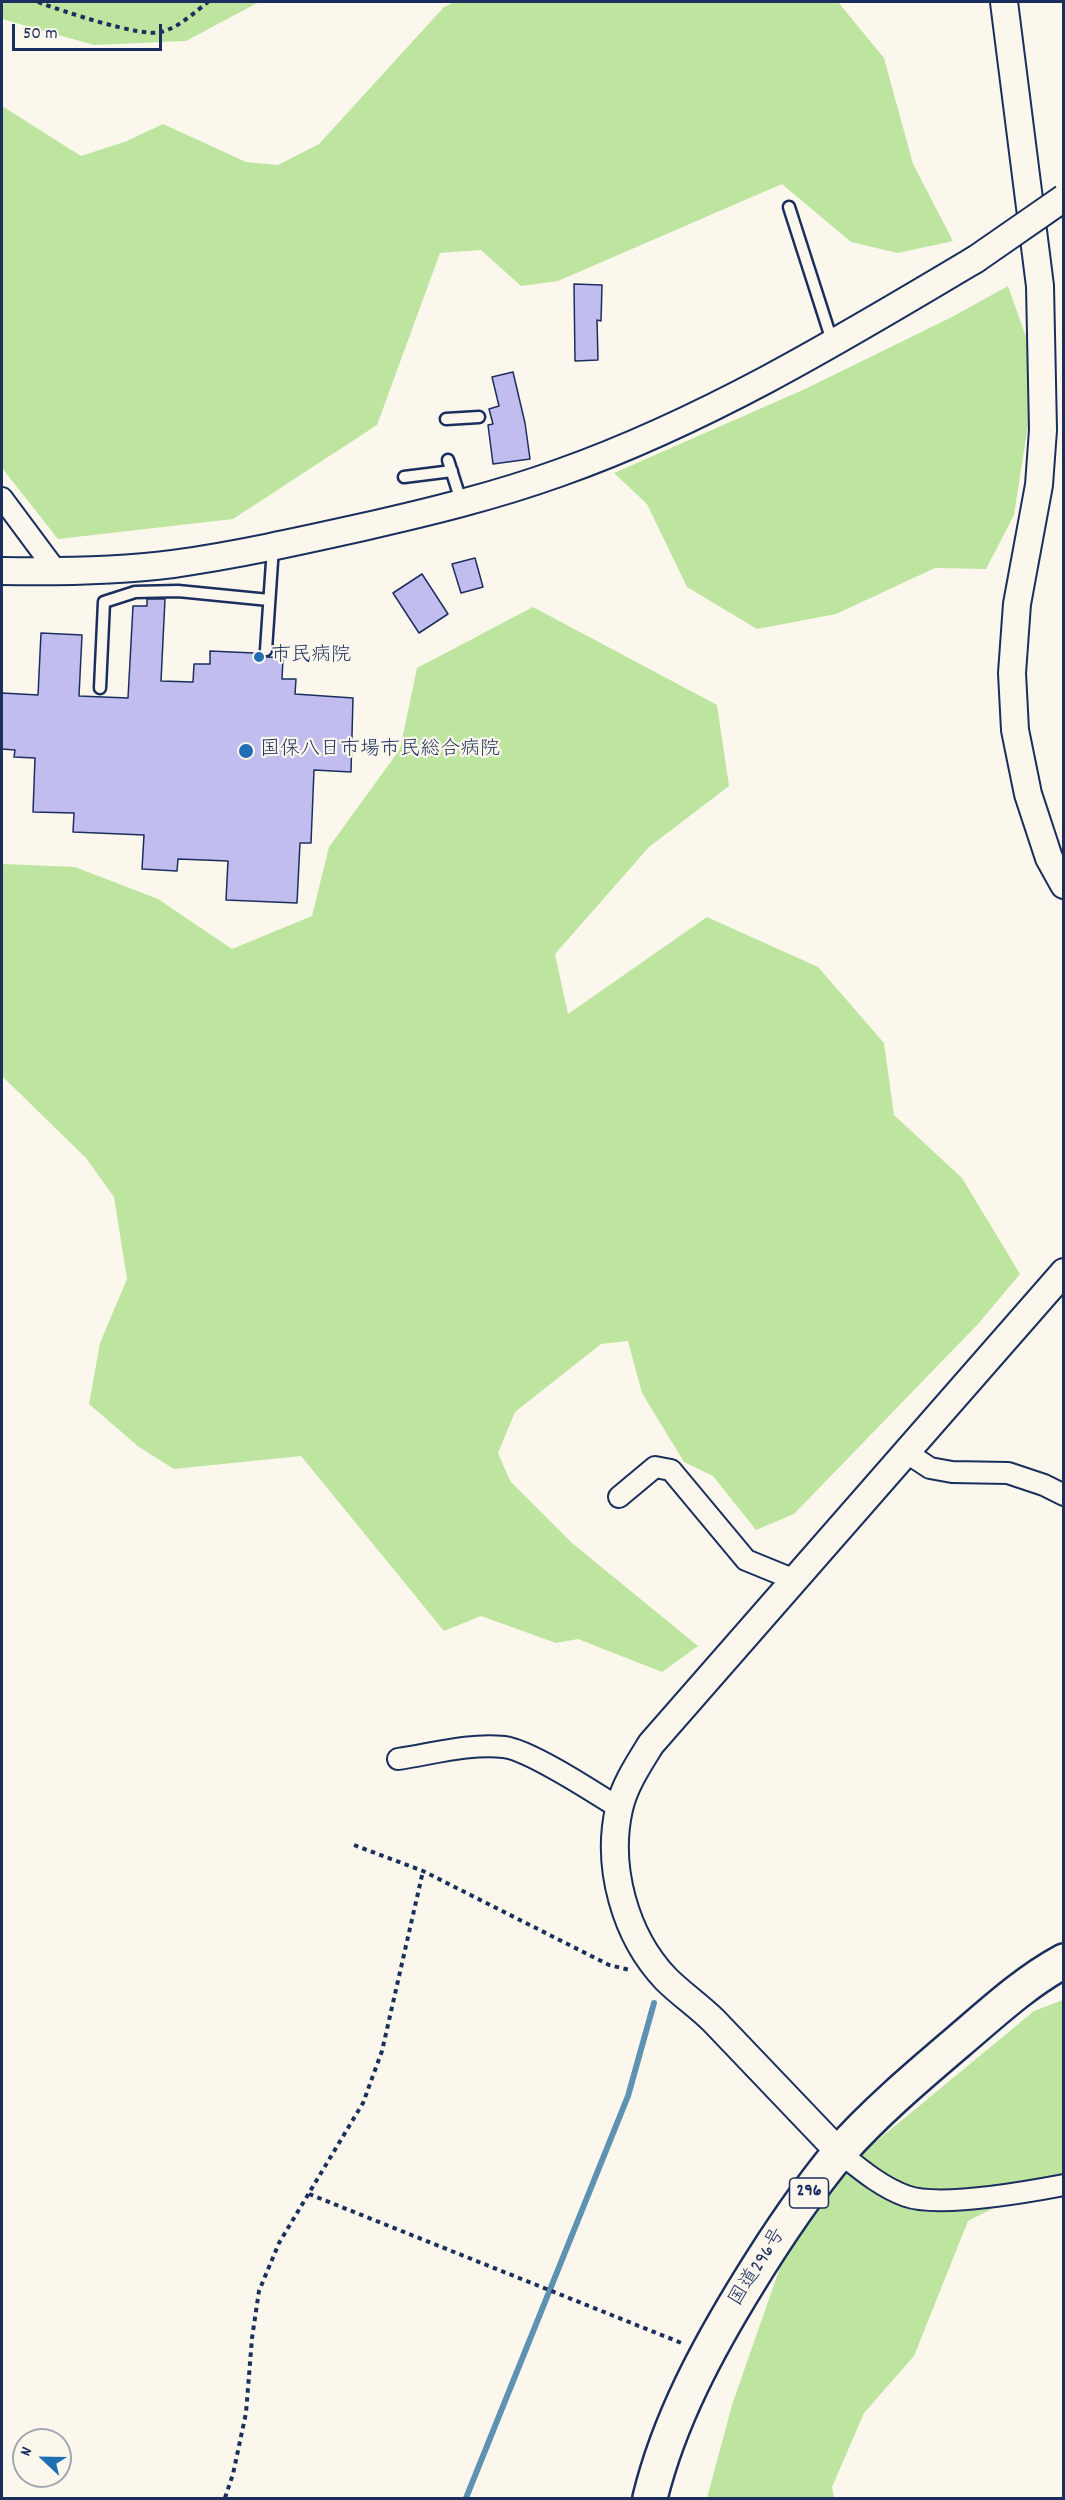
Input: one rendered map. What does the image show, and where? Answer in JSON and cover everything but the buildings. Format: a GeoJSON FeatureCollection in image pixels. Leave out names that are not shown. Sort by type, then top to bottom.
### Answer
{"type":"FeatureCollection","features":[{"type":"Feature","properties":{"kind":"highway","name":"国道296号"},"geometry":{"type":"LineString","coordinates":[[650,2499],[660,2461],[707,2353],[778,2235],[840,2153],[897,2097],[999,2006],[1064,1960]]}},
{"type":"Feature","properties":{"kind":"street"},"geometry":{"type":"LineString","coordinates":[[1004,2],[1040,286],[1043,430],[1039,484],[1017,604],[1011,672],[1016,730],[1028,794],[1049,858],[1064,885]]}},
{"type":"Feature","properties":{"kind":"street"},"geometry":{"type":"LineString","coordinates":[[2,571],[57,572],[171,564],[273,547],[462,504],[560,473],[732,398],[833,345],[976,259],[1064,198]]}},
{"type":"Feature","properties":{"kind":"street"},"geometry":{"type":"LineString","coordinates":[[2,498],[57,572]]}},
{"type":"Feature","properties":{"kind":"street"},"geometry":{"type":"LineString","coordinates":[[1064,1272],[651,1744],[631,1775],[619,1808],[615,1862],[620,1892],[629,1918],[642,1945],[665,1978],[710,2017],[840,2153],[870,2177],[907,2197],[946,2200],[1064,2185]]}},
{"type":"Feature","properties":{"kind":"street"},"geometry":{"type":"LineString","coordinates":[[907,1453],[930,1468],[951,1472],[1008,1473],[1044,1485],[1064,1495]]}},
{"type":"Feature","properties":{"kind":"street"},"geometry":{"type":"LineString","coordinates":[[619,1497],[655,1467],[671,1470],[746,1560],[795,1580]]}},
{"type":"Feature","properties":{"kind":"street"},"geometry":{"type":"LineString","coordinates":[[398,1760],[486,1746],[507,1747],[536,1760],[619,1808]]}},
{"type":"Feature","properties":{"kind":"lane"},"geometry":{"type":"LineString","coordinates":[[789,207],[833,345]]}},
{"type":"Feature","properties":{"kind":"lane"},"geometry":{"type":"LineString","coordinates":[[446,419],[479,417]]}},
{"type":"Feature","properties":{"kind":"lane"},"geometry":{"type":"LineString","coordinates":[[448,460],[462,504]]}},
{"type":"Feature","properties":{"kind":"lane"},"geometry":{"type":"LineString","coordinates":[[404,477],[452,471]]}},
{"type":"Feature","properties":{"kind":"lane"},"geometry":{"type":"LineString","coordinates":[[266,650],[273,547]]}},
{"type":"Feature","properties":{"kind":"lane"},"geometry":{"type":"LineString","coordinates":[[100,688],[104,602],[135,592],[178,591],[269,600]]}},
{"type":"Feature","properties":{"kind":"path"},"geometry":{"type":"LineString","coordinates":[[38,2],[137,31],[160,33],[208,2]]}},
{"type":"Feature","properties":{"kind":"path"},"geometry":{"type":"LineString","coordinates":[[354,1845],[423,1870],[609,1965],[665,1978]]}},
{"type":"Feature","properties":{"kind":"path"},"geometry":{"type":"LineString","coordinates":[[225,2499],[233,2474],[246,2413],[252,2338],[259,2291],[279,2243],[363,2103],[382,2051],[423,1870]]}},
{"type":"Feature","properties":{"kind":"path"},"geometry":{"type":"LineString","coordinates":[[309,2194],[707,2353]]}},
{"type":"Feature","properties":{"kind":"green space"},"geometry":{"type":"Polygon","coordinates":[[[2,2],[259,2],[186,41],[94,45],[2,19],[2,2]]]}},
{"type":"Feature","properties":{"kind":"green space"},"geometry":{"type":"Polygon","coordinates":[[[455,2],[838,2],[884,58],[913,164],[953,241],[898,253],[851,242],[782,184],[558,281],[521,286],[481,250],[440,253],[377,425],[233,519],[58,539],[2,468],[2,106],[81,156],[127,141],[163,124],[246,162],[278,165],[319,144],[444,7],[455,2]]]}},
{"type":"Feature","properties":{"kind":"green space"},"geometry":{"type":"Polygon","coordinates":[[[1008,286],[1037,368],[1014,515],[986,569],[935,568],[836,614],[757,629],[687,587],[647,504],[614,473],[805,389],[952,317],[1008,286]]]}},
{"type":"Feature","properties":{"kind":"green space"},"geometry":{"type":"Polygon","coordinates":[[[533,607],[717,705],[729,786],[649,847],[555,954],[568,1014],[707,917],[818,967],[884,1043],[894,1115],[962,1178],[1020,1274],[978,1324],[794,1514],[756,1530],[713,1476],[684,1462],[642,1393],[628,1341],[601,1344],[515,1412],[498,1453],[510,1481],[572,1543],[698,1646],[662,1672],[578,1639],[556,1643],[481,1616],[444,1631],[301,1456],[174,1469],[139,1447],[89,1404],[100,1343],[127,1279],[114,1197],[86,1158],[2,1076],[2,864],[75,867],[158,899],[232,949],[312,916],[329,847],[400,749],[417,668],[533,607]]]}},
{"type":"Feature","properties":{"kind":"green space"},"geometry":{"type":"Polygon","coordinates":[[[1063,2000],[1063,2173],[968,2221],[914,2356],[864,2413],[832,2487],[834,2498],[707,2498],[732,2405],[785,2253],[838,2173],[1034,2011],[1063,2000]]]}},
{"type":"Feature","properties":{"kind":"waterway"},"geometry":{"type":"LineString","coordinates":[[466,2498],[628,2096],[654,2003]]}},
{"type":"Feature","properties":{"kind":"place","name":"市民病院"},"geometry":{"type":"Point","coordinates":[259,657]}},
{"type":"Feature","properties":{"kind":"place","name":"国保八日市場市民総合病院"},"geometry":{"type":"Point","coordinates":[246,751]}}]}
